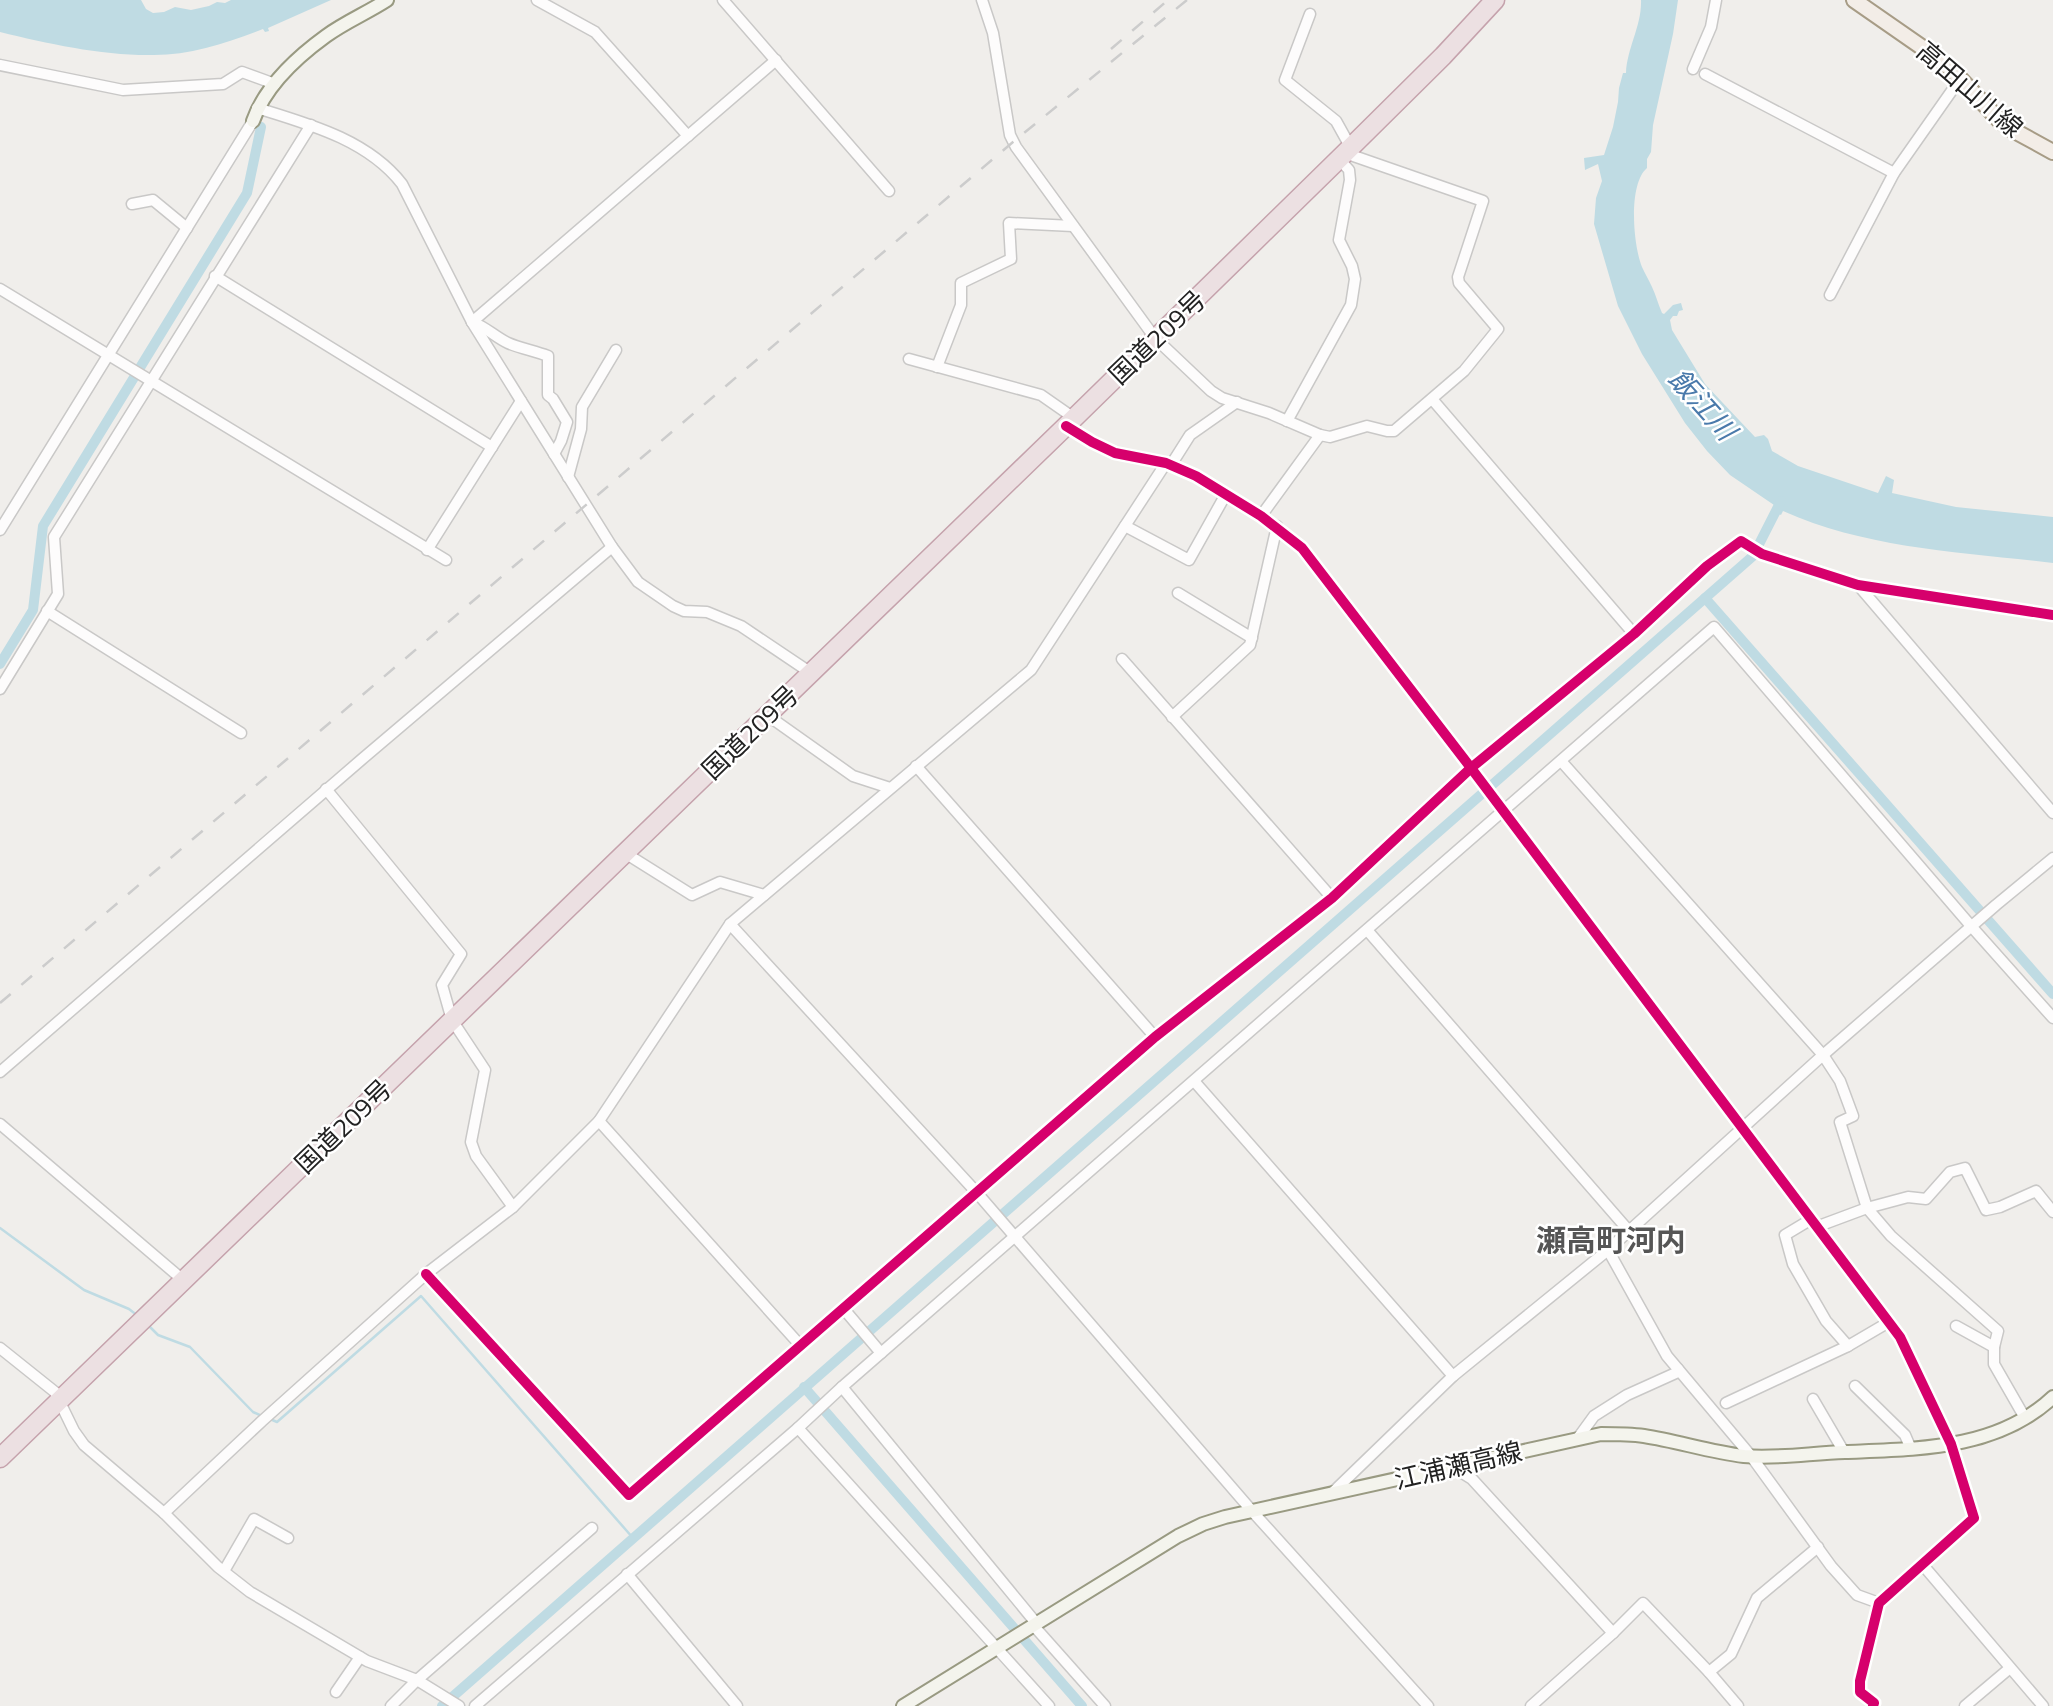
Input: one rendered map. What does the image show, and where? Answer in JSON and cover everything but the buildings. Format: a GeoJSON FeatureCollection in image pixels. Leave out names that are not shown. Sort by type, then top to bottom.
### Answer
{"type":"FeatureCollection","features":[{"type":"Feature","properties":{"kind":"highway","name":"国道209号"},"geometry":{"type":"LineString","coordinates":[[0,1458],[1345,154],[1495,0]]}},
{"type":"Feature","properties":{"kind":"main road"},"geometry":{"type":"LineString","coordinates":[[255,115],[275,84],[327,35],[387,0]]}},
{"type":"Feature","properties":{"kind":"main road","name":"高田山川線"},"geometry":{"type":"LineString","coordinates":[[1854,0],[1921,45],[1951,69],[2000,121],[2053,152]]}},
{"type":"Feature","properties":{"kind":"main road","name":"江浦瀬高線"},"geometry":{"type":"LineString","coordinates":[[903,1706],[1178,1536],[1225,1517],[1601,1434],[1643,1436],[1775,1458],[1911,1450],[1951,1444],[2005,1429],[2042,1407],[2053,1397]]}},
{"type":"Feature","properties":{"kind":"street"},"geometry":{"type":"LineString","coordinates":[[537,0],[595,32],[688,136]]}},
{"type":"Feature","properties":{"kind":"street"},"geometry":{"type":"LineString","coordinates":[[723,0],[889,191]]}},
{"type":"Feature","properties":{"kind":"street"},"geometry":{"type":"LineString","coordinates":[[982,0],[993,33],[1010,135],[1016,147],[1155,338],[1211,391],[1222,398],[1330,437],[1367,426],[1394,430],[1464,370],[1498,329],[1459,283],[1458,277],[1483,201],[1345,154]]}},
{"type":"Feature","properties":{"kind":"street"},"geometry":{"type":"LineString","coordinates":[[1693,69],[1711,27],[1716,0]]}},
{"type":"Feature","properties":{"kind":"street"},"geometry":{"type":"LineString","coordinates":[[1287,421],[1351,305],[1355,279],[1352,266],[1339,240],[1350,180],[1336,121],[1285,80],[1310,14]]}},
{"type":"Feature","properties":{"kind":"street"},"geometry":{"type":"LineString","coordinates":[[472,322],[776,60]]}},
{"type":"Feature","properties":{"kind":"street"},"geometry":{"type":"LineString","coordinates":[[0,65],[123,90],[223,84],[242,72],[275,84]]}},
{"type":"Feature","properties":{"kind":"street"},"geometry":{"type":"LineString","coordinates":[[1705,74],[1894,173]]}},
{"type":"Feature","properties":{"kind":"street"},"geometry":{"type":"LineString","coordinates":[[1830,295],[1894,173],[1960,79]]}},
{"type":"Feature","properties":{"kind":"street"},"geometry":{"type":"LineString","coordinates":[[0,530],[255,115],[311,125],[380,160],[393,172],[402,184],[472,322],[612,547],[638,582],[684,611],[706,612],[741,626],[811,673]]}},
{"type":"Feature","properties":{"kind":"street"},"geometry":{"type":"LineString","coordinates":[[0,689],[58,594],[54,537],[311,125]]}},
{"type":"Feature","properties":{"kind":"street"},"geometry":{"type":"LineString","coordinates":[[132,204],[153,200],[187,228]]}},
{"type":"Feature","properties":{"kind":"street"},"geometry":{"type":"LineString","coordinates":[[937,366],[961,305],[961,283],[1011,259],[1009,222],[1073,226]]}},
{"type":"Feature","properties":{"kind":"street"},"geometry":{"type":"LineString","coordinates":[[215,276],[492,447]]}},
{"type":"Feature","properties":{"kind":"street"},"geometry":{"type":"LineString","coordinates":[[0,289],[446,560]]}},
{"type":"Feature","properties":{"kind":"street"},"geometry":{"type":"LineString","coordinates":[[472,322],[512,345],[530,348],[548,356],[548,395],[567,422],[554,454]]}},
{"type":"Feature","properties":{"kind":"street"},"geometry":{"type":"LineString","coordinates":[[568,477],[581,429],[582,407],[616,350]]}},
{"type":"Feature","properties":{"kind":"street"},"geometry":{"type":"LineString","coordinates":[[908,359],[1041,395],[1092,442],[1115,453],[1168,464],[1196,476],[1277,526],[1302,548],[1900,1337],[1951,1444],[1974,1518],[1879,1603],[1860,1681],[1860,1692],[1874,1703],[1873,1706]]}},
{"type":"Feature","properties":{"kind":"street"},"geometry":{"type":"LineString","coordinates":[[1432,399],[1634,634]]}},
{"type":"Feature","properties":{"kind":"street"},"geometry":{"type":"LineString","coordinates":[[427,550],[521,401]]}},
{"type":"Feature","properties":{"kind":"street"},"geometry":{"type":"LineString","coordinates":[[164,1513],[265,1418],[426,1274],[513,1207],[599,1121],[730,924],[1031,670],[1125,526],[1190,435],[1237,402]]}},
{"type":"Feature","properties":{"kind":"street"},"geometry":{"type":"LineString","coordinates":[[1261,516],[1320,435]]}},
{"type":"Feature","properties":{"kind":"street"},"geometry":{"type":"LineString","coordinates":[[1125,526],[1189,560],[1226,494]]}},
{"type":"Feature","properties":{"kind":"street"},"geometry":{"type":"LineString","coordinates":[[1172,716],[1250,645],[1277,526]]}},
{"type":"Feature","properties":{"kind":"street"},"geometry":{"type":"LineString","coordinates":[[426,1274],[629,1494],[800,1345],[845,1310],[1155,1037],[1332,898],[1471,768],[1634,634],[1707,566],[1741,541],[1762,554],[1858,585],[2053,615]]}},
{"type":"Feature","properties":{"kind":"street"},"geometry":{"type":"LineString","coordinates":[[0,1072],[326,789],[612,547]]}},
{"type":"Feature","properties":{"kind":"street"},"geometry":{"type":"LineString","coordinates":[[1858,585],[2053,813]]}},
{"type":"Feature","properties":{"kind":"street"},"geometry":{"type":"LineString","coordinates":[[1178,593],[1252,638]]}},
{"type":"Feature","properties":{"kind":"street"},"geometry":{"type":"LineString","coordinates":[[47,611],[241,733]]}},
{"type":"Feature","properties":{"kind":"street"},"geometry":{"type":"LineString","coordinates":[[475,1706],[798,1428],[880,1352],[1367,930],[1501,808],[1560,761],[1714,627],[2053,1018]]}},
{"type":"Feature","properties":{"kind":"street"},"geometry":{"type":"LineString","coordinates":[[1122,659],[1332,898]]}},
{"type":"Feature","properties":{"kind":"street"},"geometry":{"type":"LineString","coordinates":[[767,715],[853,775],[890,788]]}},
{"type":"Feature","properties":{"kind":"street"},"geometry":{"type":"LineString","coordinates":[[1560,761],[1823,1055],[1840,1081],[1853,1116],[1840,1122],[1867,1208],[1891,1236],[1998,1331],[1994,1364],[2025,1418]]}},
{"type":"Feature","properties":{"kind":"street"},"geometry":{"type":"LineString","coordinates":[[916,766],[1155,1037]]}},
{"type":"Feature","properties":{"kind":"street"},"geometry":{"type":"LineString","coordinates":[[326,789],[461,954],[442,985],[452,1020],[485,1070],[471,1142],[476,1156],[513,1207]]}},
{"type":"Feature","properties":{"kind":"street"},"geometry":{"type":"LineString","coordinates":[[625,853],[692,895],[720,882],[764,895]]}},
{"type":"Feature","properties":{"kind":"street"},"geometry":{"type":"LineString","coordinates":[[1332,1493],[1453,1376],[1608,1250],[1823,1055],[2053,858]]}},
{"type":"Feature","properties":{"kind":"street"},"geometry":{"type":"LineString","coordinates":[[730,924],[977,1193],[1252,1511],[1428,1706]]}},
{"type":"Feature","properties":{"kind":"street"},"geometry":{"type":"LineString","coordinates":[[1367,930],[1629,1231]]}},
{"type":"Feature","properties":{"kind":"street"},"geometry":{"type":"LineString","coordinates":[[1194,1081],[1453,1376]]}},
{"type":"Feature","properties":{"kind":"street"},"geometry":{"type":"LineString","coordinates":[[599,1121],[800,1345]]}},
{"type":"Feature","properties":{"kind":"street"},"geometry":{"type":"LineString","coordinates":[[0,1124],[183,1280]]}},
{"type":"Feature","properties":{"kind":"street"},"geometry":{"type":"LineString","coordinates":[[1848,1346],[1826,1321],[1793,1265],[1785,1235],[1813,1224],[1908,1197],[1926,1199],[1950,1172],[1965,1168],[1986,1210],[2000,1207],[2036,1191],[2053,1212]]}},
{"type":"Feature","properties":{"kind":"street"},"geometry":{"type":"LineString","coordinates":[[1608,1250],[1667,1356],[1751,1456],[1831,1566],[1857,1595],[1879,1603]]}},
{"type":"Feature","properties":{"kind":"street"},"geometry":{"type":"LineString","coordinates":[[845,1310],[880,1352]]}},
{"type":"Feature","properties":{"kind":"street"},"geometry":{"type":"LineString","coordinates":[[1726,1403],[1848,1346],[1889,1322]]}},
{"type":"Feature","properties":{"kind":"street"},"geometry":{"type":"LineString","coordinates":[[1956,1326],[1994,1347]]}},
{"type":"Feature","properties":{"kind":"street"},"geometry":{"type":"LineString","coordinates":[[0,1348],[55,1392],[84,1445],[164,1513],[224,1571],[250,1592],[360,1657],[421,1682],[459,1706]]}},
{"type":"Feature","properties":{"kind":"street"},"geometry":{"type":"LineString","coordinates":[[1578,1438],[1594,1416],[1627,1395],[1678,1372],[1678,1368]]}},
{"type":"Feature","properties":{"kind":"street"},"geometry":{"type":"LineString","coordinates":[[1855,1386],[1905,1435],[1911,1450]]}},
{"type":"Feature","properties":{"kind":"street"},"geometry":{"type":"LineString","coordinates":[[842,1387],[1105,1706]]}},
{"type":"Feature","properties":{"kind":"street"},"geometry":{"type":"LineString","coordinates":[[1813,1399],[1844,1452]]}},
{"type":"Feature","properties":{"kind":"street"},"geometry":{"type":"LineString","coordinates":[[798,1428],[1000,1646],[1049,1706]]}},
{"type":"Feature","properties":{"kind":"street"},"geometry":{"type":"LineString","coordinates":[[1451,1466],[1472,1479],[1613,1633]]}},
{"type":"Feature","properties":{"kind":"street"},"geometry":{"type":"LineString","coordinates":[[224,1571],[254,1519],[288,1538]]}},
{"type":"Feature","properties":{"kind":"street"},"geometry":{"type":"LineString","coordinates":[[391,1706],[592,1528]]}},
{"type":"Feature","properties":{"kind":"street"},"geometry":{"type":"LineString","coordinates":[[1709,1672],[1731,1654],[1757,1598],[1818,1548]]}},
{"type":"Feature","properties":{"kind":"street"},"geometry":{"type":"LineString","coordinates":[[1922,1564],[2043,1706]]}},
{"type":"Feature","properties":{"kind":"street"},"geometry":{"type":"LineString","coordinates":[[627,1574],[737,1706]]}},
{"type":"Feature","properties":{"kind":"street"},"geometry":{"type":"LineString","coordinates":[[1531,1706],[1643,1603],[1738,1706]]}},
{"type":"Feature","properties":{"kind":"street"},"geometry":{"type":"LineString","coordinates":[[336,1692],[360,1657]]}},
{"type":"Feature","properties":{"kind":"street"},"geometry":{"type":"LineString","coordinates":[[1965,1706],[2010,1668]]}},
{"type":"Feature","properties":{"kind":"water"},"geometry":{"type":"Polygon","coordinates":[[[0,0],[141,0],[146,9],[153,13],[175,7],[191,10],[231,0],[331,0],[268,28],[269,31],[265,32],[263,29],[196,50],[135,55],[57,45],[0,32],[0,0]]]}},
{"type":"Feature","properties":{"kind":"water","name":"飯江川"},"geometry":{"type":"Polygon","coordinates":[[[1641,0],[1678,0],[1653,125],[1651,152],[1647,159],[1647,168],[1637,187],[1634,215],[1636,244],[1642,267],[1662,313],[1681,303],[1683,310],[1670,320],[1672,330],[1705,384],[1755,437],[1764,435],[1772,451],[1798,466],[1878,493],[1886,476],[1894,480],[1892,493],[1956,507],[2053,517],[2053,563],[1950,552],[1882,541],[1815,524],[1783,511],[1781,515],[1773,511],[1774,505],[1730,475],[1685,423],[1642,354],[1618,306],[1594,224],[1596,198],[1602,181],[1598,164],[1585,170],[1584,158],[1604,155],[1613,127],[1623,73],[1626,73],[1641,0]]]}},
{"type":"Feature","properties":{"kind":"waterway"},"geometry":{"type":"LineString","coordinates":[[0,664],[33,610],[43,526],[247,193],[261,127]]}},
{"type":"Feature","properties":{"kind":"waterway"},"geometry":{"type":"LineString","coordinates":[[442,1706],[1753,556],[1781,501]]}},
{"type":"Feature","properties":{"kind":"waterway"},"geometry":{"type":"LineString","coordinates":[[1705,598],[2053,994]]}},
{"type":"Feature","properties":{"kind":"waterway"},"geometry":{"type":"LineString","coordinates":[[0,1228],[84,1290],[129,1309],[138,1316]]}},
{"type":"Feature","properties":{"kind":"waterway"},"geometry":{"type":"LineString","coordinates":[[270,1419],[277,1422],[421,1296],[633,1538]]}},
{"type":"Feature","properties":{"kind":"waterway"},"geometry":{"type":"LineString","coordinates":[[148,1325],[158,1335],[190,1347],[253,1412],[264,1417]]}},
{"type":"Feature","properties":{"kind":"waterway"},"geometry":{"type":"LineString","coordinates":[[804,1387],[1082,1706]]}},
{"type":"Feature","properties":{"kind":"railway"},"geometry":{"type":"LineString","coordinates":[[1111,49],[1168,0]]}},
{"type":"Feature","properties":{"kind":"railway"},"geometry":{"type":"LineString","coordinates":[[0,1003],[1013,142],[1187,0]]}},
{"type":"Feature","properties":{"kind":"cycle path"},"geometry":{"type":"LineString","coordinates":[[1066,426],[1115,453],[1166,463],[1196,476],[1261,516],[1302,548],[1900,1337],[1951,1444],[1974,1518],[1879,1603],[1860,1681],[1860,1692],[1874,1703],[1873,1706]]}},
{"type":"Feature","properties":{"kind":"cycle path"},"geometry":{"type":"LineString","coordinates":[[426,1274],[629,1495],[1155,1037],[1332,898],[1471,768],[1634,634],[1707,566],[1741,541],[1762,554],[1858,585],[2053,615]]}},
{"type":"Feature","properties":{"kind":"district","name":"瀬高町河内"},"geometry":{"type":"Point","coordinates":[1611,1240]}}]}
